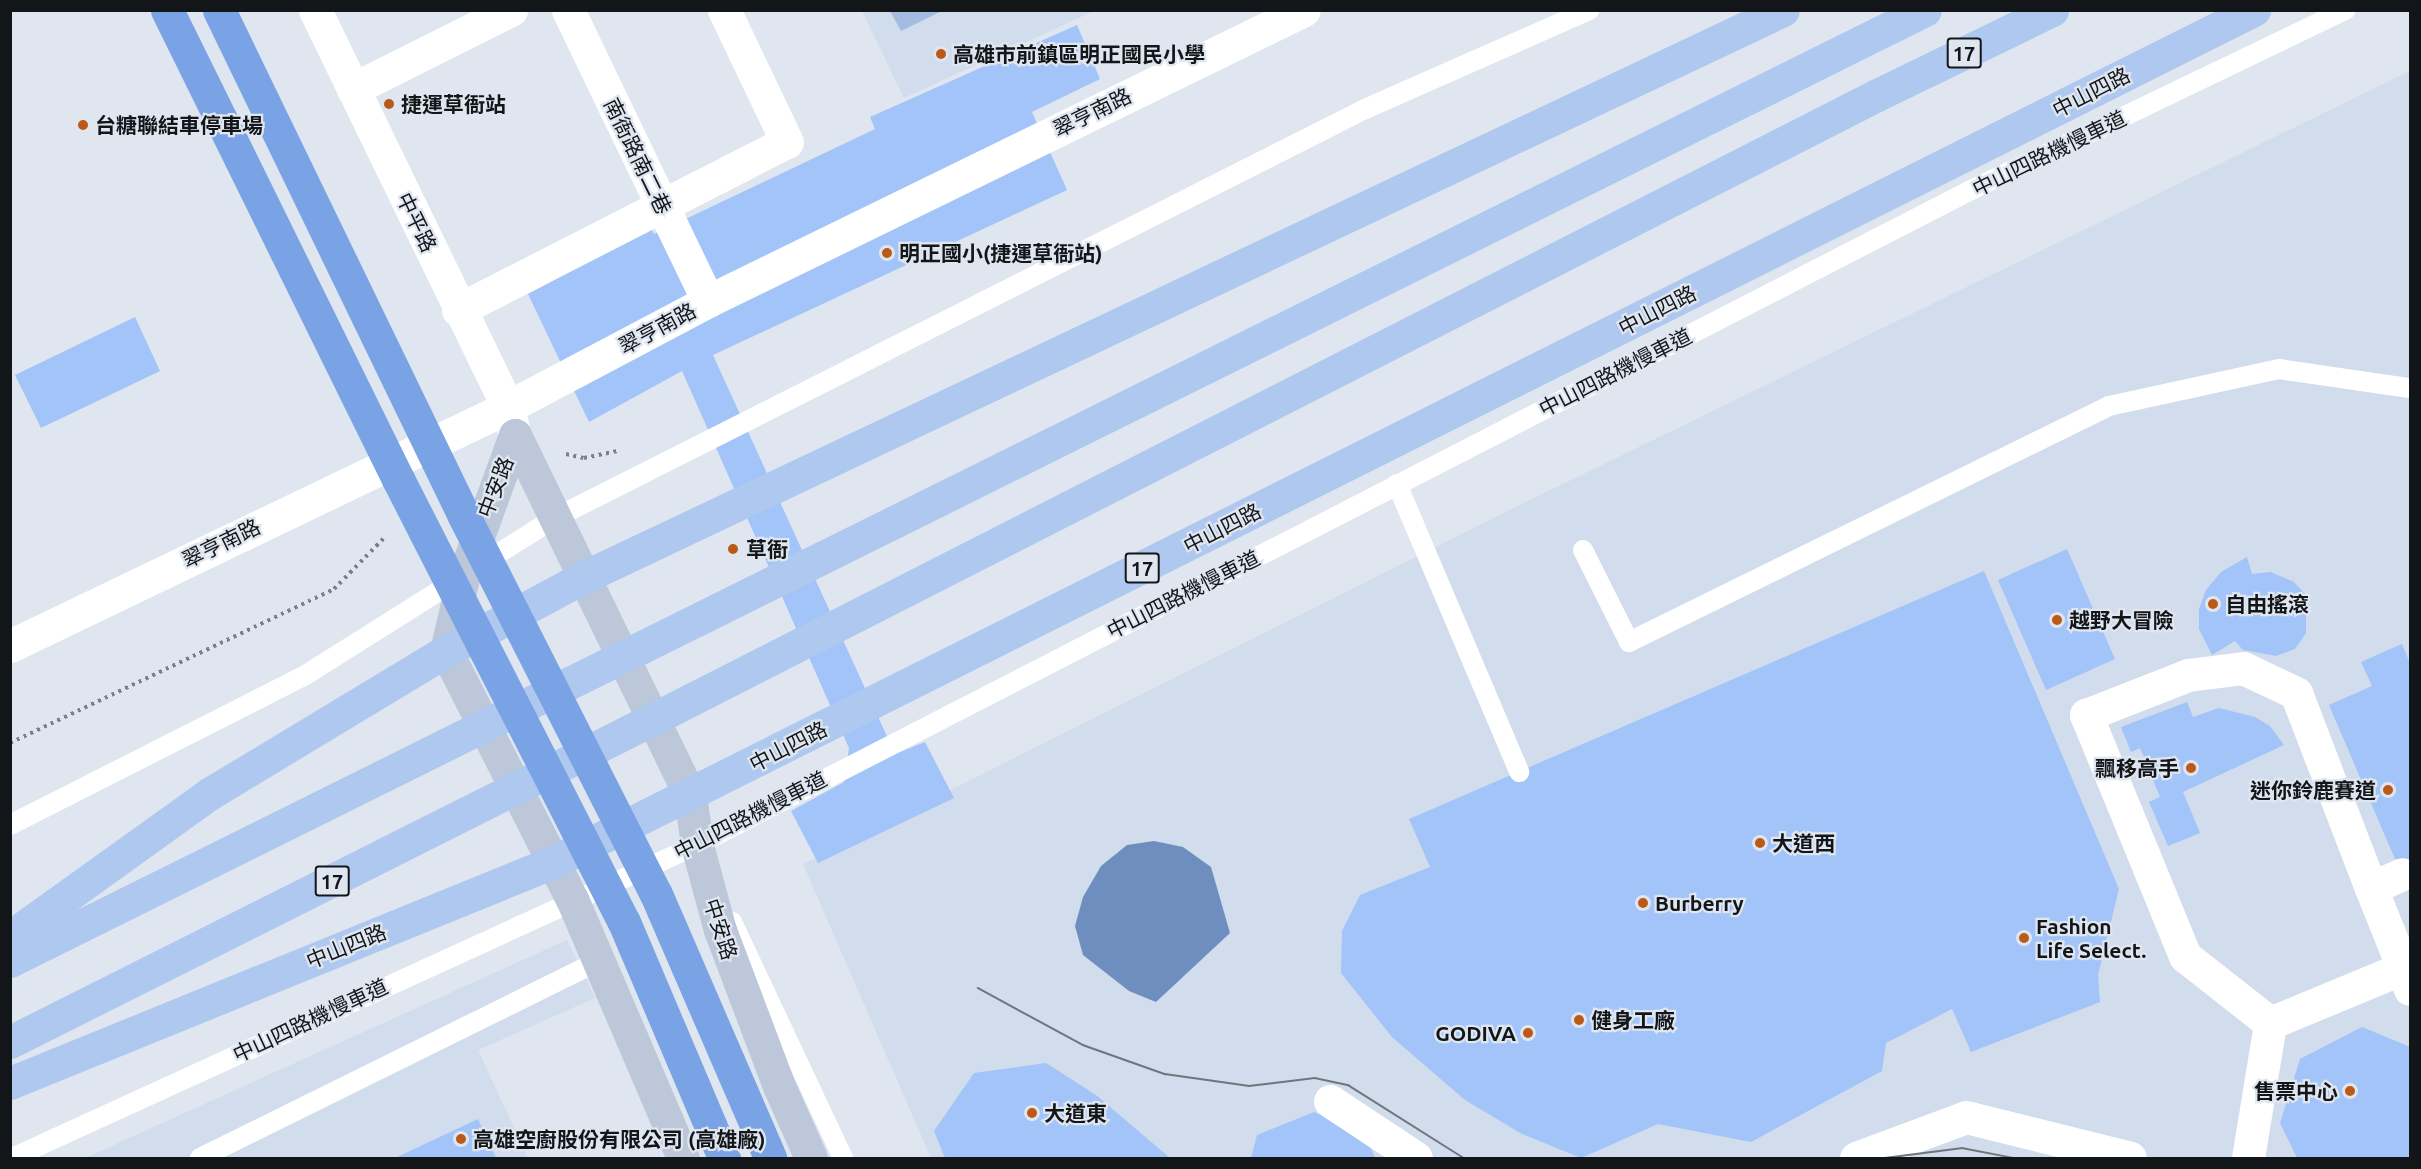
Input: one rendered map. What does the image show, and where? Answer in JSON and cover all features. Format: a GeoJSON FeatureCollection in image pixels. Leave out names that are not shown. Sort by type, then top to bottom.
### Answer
{"type":"FeatureCollection","features":[{"type":"Feature","properties":{"kind":"highway"},"geometry":{"type":"LineString","coordinates":[[219,10],[464,516],[656,894],[771,1158]]}},
{"type":"Feature","properties":{"kind":"highway"},"geometry":{"type":"LineString","coordinates":[[173,23],[398,479],[624,922],[721,1151]]}},
{"type":"Feature","properties":{"kind":"main road"},"geometry":{"type":"LineString","coordinates":[[10,937],[209,794],[446,651],[584,577],[1783,10]]}},
{"type":"Feature","properties":{"kind":"main road"},"geometry":{"type":"LineString","coordinates":[[10,961],[483,729],[622,655],[1925,10]]}},
{"type":"Feature","properties":{"kind":"main road","name":"17"},"geometry":{"type":"LineString","coordinates":[[10,1041],[514,790],[1875,96],[2052,10]]}},
{"type":"Feature","properties":{"kind":"main road","name":"中山四路"},"geometry":{"type":"LineString","coordinates":[[10,1083],[551,863],[2254,10]]}},
{"type":"Feature","properties":{"kind":"street","name":"中平路"},"geometry":{"type":"LineString","coordinates":[[315,10],[511,421]]}},
{"type":"Feature","properties":{"kind":"street"},"geometry":{"type":"LineString","coordinates":[[353,89],[511,10]]}},
{"type":"Feature","properties":{"kind":"street","name":"南衙路南二巷"},"geometry":{"type":"LineString","coordinates":[[568,10],[708,301]]}},
{"type":"Feature","properties":{"kind":"street"},"geometry":{"type":"LineString","coordinates":[[458,310],[787,142],[724,10]]}},
{"type":"Feature","properties":{"kind":"street","name":"翠亨南路"},"geometry":{"type":"LineString","coordinates":[[10,646],[511,421],[708,301],[1304,10]]}},
{"type":"Feature","properties":{"kind":"street","name":"中安路"},"geometry":{"type":"LineString","coordinates":[[511,421],[553,519],[584,577],[690,795],[696,845],[720,930],[779,1086],[811,1158]]}},
{"type":"Feature","properties":{"kind":"street","name":"中安路"},"geometry":{"type":"LineString","coordinates":[[446,651],[463,578],[511,421]]}},
{"type":"Feature","properties":{"kind":"street"},"geometry":{"type":"LineString","coordinates":[[446,651],[551,863],[572,899],[684,1158]]}},
{"type":"Feature","properties":{"kind":"street"},"geometry":{"type":"LineString","coordinates":[[2242,668],[2296,693],[2407,979],[2270,1023],[2185,956],[2086,715],[2188,675],[2242,668]]}},
{"type":"Feature","properties":{"kind":"street"},"geometry":{"type":"LineString","coordinates":[[2371,888],[2402,874]]}},
{"type":"Feature","properties":{"kind":"street"},"geometry":{"type":"LineString","coordinates":[[2248,1158],[2270,1023]]}},
{"type":"Feature","properties":{"kind":"street"},"geometry":{"type":"LineString","coordinates":[[1330,1101],[1416,1158]]}},
{"type":"Feature","properties":{"kind":"street"},"geometry":{"type":"LineString","coordinates":[[1856,1158],[1966,1117],[2130,1158]]}},
{"type":"Feature","properties":{"kind":"lane"},"geometry":{"type":"LineString","coordinates":[[10,825],[304,676],[463,578],[553,519],[1365,109],[1589,10]]}},
{"type":"Feature","properties":{"kind":"lane","name":"中山四路機慢車道"},"geometry":{"type":"LineString","coordinates":[[12,1158],[572,899],[696,845],[1967,192],[2345,10]]}},
{"type":"Feature","properties":{"kind":"lane"},"geometry":{"type":"LineString","coordinates":[[1583,550],[1629,642],[2109,406],[2279,369],[2410,388]]}},
{"type":"Feature","properties":{"kind":"lane"},"geometry":{"type":"LineString","coordinates":[[1397,484],[1519,772]]}},
{"type":"Feature","properties":{"kind":"lane"},"geometry":{"type":"LineString","coordinates":[[696,845],[843,1158]]}},
{"type":"Feature","properties":{"kind":"lane"},"geometry":{"type":"LineString","coordinates":[[200,1158],[598,961]]}},
{"type":"Feature","properties":{"kind":"shaded area","name":"高雄市前鎮區明正國民小學"},"geometry":{"type":"Polygon","coordinates":[[[862,11],[1094,11],[904,98],[862,11]]]}},
{"type":"Feature","properties":{"kind":"shaded area"},"geometry":{"type":"Polygon","coordinates":[[[890,11],[942,11],[901,31],[890,11]]]}},
{"type":"Feature","properties":{"kind":"shaded area"},"geometry":{"type":"Polygon","coordinates":[[[2410,71],[2410,1158],[931,1158],[803,864],[1530,500],[2410,71]]]}},
{"type":"Feature","properties":{"kind":"shaded area"},"geometry":{"type":"Polygon","coordinates":[[[1154,841],[1183,847],[1211,867],[1230,933],[1156,1002],[1129,991],[1083,955],[1075,926],[1083,897],[1101,866],[1127,845],[1154,841]]]}},
{"type":"Feature","properties":{"kind":"shaded area"},"geometry":{"type":"Polygon","coordinates":[[[567,940],[595,998],[478,1050],[528,1158],[85,1158],[567,940]]]}},
{"type":"Feature","properties":{"kind":"building"},"geometry":{"type":"Polygon","coordinates":[[[1077,25],[1100,79],[1032,112],[1067,190],[713,355],[895,754],[925,742],[954,798],[818,863],[791,811],[844,782],[849,748],[682,371],[589,422],[528,294],[651,228],[654,234],[875,129],[870,117],[1077,25]]]}},
{"type":"Feature","properties":{"kind":"building"},"geometry":{"type":"Polygon","coordinates":[[[135,317],[160,371],[41,428],[15,375],[135,317]]]}},
{"type":"Feature","properties":{"kind":"building","name":"越野大冒險"},"geometry":{"type":"Polygon","coordinates":[[[2067,549],[2115,659],[2046,690],[1998,580],[2067,549]]]}},
{"type":"Feature","properties":{"kind":"building"},"geometry":{"type":"Polygon","coordinates":[[[2247,557],[2252,574],[2271,572],[2294,582],[2306,595],[2306,633],[2295,649],[2276,656],[2243,650],[2235,641],[2212,655],[2199,629],[2199,609],[2206,590],[2221,572],[2247,557]]]}},
{"type":"Feature","properties":{"kind":"building","name":"大道西"},"geometry":{"type":"Polygon","coordinates":[[[1984,571],[2119,889],[2098,975],[2100,1002],[1971,1052],[1952,1009],[1886,1043],[1882,1071],[1751,1142],[1658,1124],[1581,1158],[1522,1134],[1465,1100],[1392,1037],[1341,973],[1342,931],[1360,895],[1430,867],[1409,819],[1984,571]]]}},
{"type":"Feature","properties":{"kind":"building","name":"迷你鈴鹿賽道"},"geometry":{"type":"Polygon","coordinates":[[[2402,644],[2410,663],[2410,894],[2329,705],[2372,686],[2361,662],[2402,644]]]}},
{"type":"Feature","properties":{"kind":"building","name":"飄移高手"},"geometry":{"type":"Polygon","coordinates":[[[2187,702],[2193,717],[2219,708],[2255,717],[2270,726],[2284,745],[2183,792],[2200,833],[2168,846],[2149,802],[2160,797],[2140,748],[2131,752],[2121,727],[2187,702]]]}},
{"type":"Feature","properties":{"kind":"building","name":"售票中心"},"geometry":{"type":"Polygon","coordinates":[[[2362,1027],[2410,1047],[2410,1158],[2297,1158],[2280,1123],[2300,1059],[2362,1027]]]}},
{"type":"Feature","properties":{"kind":"building","name":"大道東"},"geometry":{"type":"Polygon","coordinates":[[[1046,1063],[1096,1095],[1170,1158],[945,1158],[934,1131],[974,1073],[1046,1063]]]}},
{"type":"Feature","properties":{"kind":"building"},"geometry":{"type":"Polygon","coordinates":[[[1314,1112],[1365,1133],[1375,1158],[1251,1158],[1257,1135],[1314,1112]]]}},
{"type":"Feature","properties":{"kind":"building","name":"高雄空廚股份有限公司 (高雄廠)"},"geometry":{"type":"Polygon","coordinates":[[[478,1119],[496,1158],[395,1158],[478,1119]]]}},
{"type":"Feature","properties":{"kind":"tram line"},"geometry":{"type":"LineString","coordinates":[[978,988],[1083,1045],[1165,1074],[1249,1086],[1315,1078],[1348,1085],[1464,1158]]}},
{"type":"Feature","properties":{"kind":"tram line"},"geometry":{"type":"LineString","coordinates":[[1885,1158],[1962,1148],[2014,1158]]}},
{"type":"Feature","properties":{"kind":"place","name":"高雄市前鎮區明正國民小學"},"geometry":{"type":"Point","coordinates":[941,54]}},
{"type":"Feature","properties":{"kind":"place","name":"捷運草衙站"},"geometry":{"type":"Point","coordinates":[389,104]}},
{"type":"Feature","properties":{"kind":"place","name":"台糖聯結車停車場"},"geometry":{"type":"Point","coordinates":[83,125]}},
{"type":"Feature","properties":{"kind":"place","name":"明正國小(捷運草衙站)"},"geometry":{"type":"Point","coordinates":[887,253]}},
{"type":"Feature","properties":{"kind":"place","name":"草衙"},"geometry":{"type":"Point","coordinates":[733,549]}},
{"type":"Feature","properties":{"kind":"place","name":"自由搖滾"},"geometry":{"type":"Point","coordinates":[2213,604]}},
{"type":"Feature","properties":{"kind":"place","name":"越野大冒險"},"geometry":{"type":"Point","coordinates":[2057,620]}},
{"type":"Feature","properties":{"kind":"place","name":"飄移高手"},"geometry":{"type":"Point","coordinates":[2191,768]}},
{"type":"Feature","properties":{"kind":"place","name":"迷你鈴鹿賽道"},"geometry":{"type":"Point","coordinates":[2388,790]}},
{"type":"Feature","properties":{"kind":"place","name":"大道西"},"geometry":{"type":"Point","coordinates":[1760,843]}},
{"type":"Feature","properties":{"kind":"place","name":"Burberry"},"geometry":{"type":"Point","coordinates":[1643,903]}},
{"type":"Feature","properties":{"kind":"place","name":"Fashion Life Select."},"geometry":{"type":"Point","coordinates":[2024,938]}},
{"type":"Feature","properties":{"kind":"place","name":"健身工廠"},"geometry":{"type":"Point","coordinates":[1579,1020]}},
{"type":"Feature","properties":{"kind":"place","name":"GODIVA"},"geometry":{"type":"Point","coordinates":[1528,1033]}},
{"type":"Feature","properties":{"kind":"place","name":"售票中心"},"geometry":{"type":"Point","coordinates":[2350,1091]}},
{"type":"Feature","properties":{"kind":"place","name":"大道東"},"geometry":{"type":"Point","coordinates":[1032,1113]}},
{"type":"Feature","properties":{"kind":"place","name":"高雄空廚股份有限公司 (高雄廠)"},"geometry":{"type":"Point","coordinates":[461,1139]}}]}
